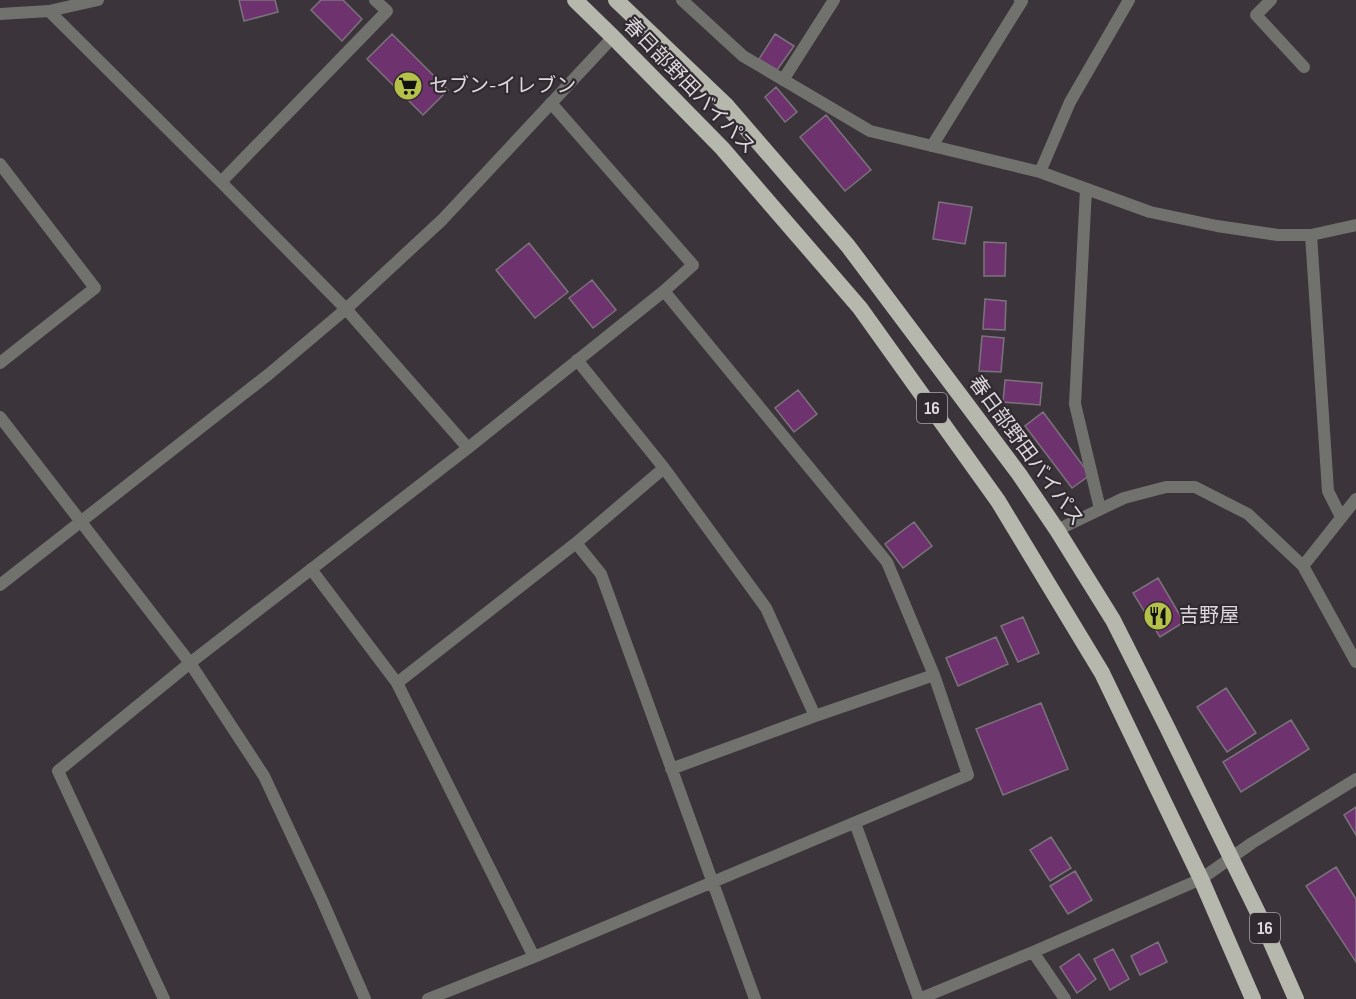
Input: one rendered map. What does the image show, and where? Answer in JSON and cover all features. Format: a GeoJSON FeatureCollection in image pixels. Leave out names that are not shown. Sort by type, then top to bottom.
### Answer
{"type":"FeatureCollection","features":[{"type":"Feature","properties":{"kind":"highway","name":"春日部野田バイパス"},"geometry":{"type":"LineString","coordinates":[[575,0],[614,36],[722,148],[860,308],[998,501],[1102,673],[1201,879],[1253,999]]}},
{"type":"Feature","properties":{"kind":"highway","name":"春日部野田バイパス"},"geometry":{"type":"LineString","coordinates":[[616,0],[726,105],[848,246],[1019,474],[1113,620],[1259,915],[1296,999]]}},
{"type":"Feature","properties":{"kind":"street"},"geometry":{"type":"LineString","coordinates":[[0,14],[49,11],[98,0]]}},
{"type":"Feature","properties":{"kind":"street"},"geometry":{"type":"LineString","coordinates":[[221,182],[387,11],[375,0]]}},
{"type":"Feature","properties":{"kind":"street"},"geometry":{"type":"LineString","coordinates":[[682,0],[743,56],[870,131],[1040,172],[1150,212],[1217,226],[1278,235],[1311,234],[1356,225]]}},
{"type":"Feature","properties":{"kind":"street"},"geometry":{"type":"LineString","coordinates":[[783,80],[834,0]]}},
{"type":"Feature","properties":{"kind":"street"},"geometry":{"type":"LineString","coordinates":[[932,146],[1022,1],[1020,0]]}},
{"type":"Feature","properties":{"kind":"street"},"geometry":{"type":"LineString","coordinates":[[1040,172],[1070,102],[1129,0]]}},
{"type":"Feature","properties":{"kind":"street"},"geometry":{"type":"LineString","coordinates":[[1271,0],[1256,15],[1304,67]]}},
{"type":"Feature","properties":{"kind":"street"},"geometry":{"type":"LineString","coordinates":[[49,11],[346,309],[468,448]]}},
{"type":"Feature","properties":{"kind":"street"},"geometry":{"type":"LineString","coordinates":[[0,585],[269,374],[346,309],[442,220],[614,36]]}},
{"type":"Feature","properties":{"kind":"street"},"geometry":{"type":"LineString","coordinates":[[164,999],[58,771],[190,663],[468,448],[664,291],[693,265],[551,103]]}},
{"type":"Feature","properties":{"kind":"street"},"geometry":{"type":"LineString","coordinates":[[0,164],[95,288],[0,363]]}},
{"type":"Feature","properties":{"kind":"street"},"geometry":{"type":"LineString","coordinates":[[1086,189],[1075,404],[1100,509]]}},
{"type":"Feature","properties":{"kind":"street"},"geometry":{"type":"LineString","coordinates":[[1311,234],[1328,491],[1341,517]]}},
{"type":"Feature","properties":{"kind":"street"},"geometry":{"type":"LineString","coordinates":[[428,999],[534,957],[968,775],[934,675],[887,562],[664,291]]}},
{"type":"Feature","properties":{"kind":"street"},"geometry":{"type":"LineString","coordinates":[[577,360],[664,468],[766,608],[815,716]]}},
{"type":"Feature","properties":{"kind":"street"},"geometry":{"type":"LineString","coordinates":[[0,417],[190,663],[264,776],[365,999]]}},
{"type":"Feature","properties":{"kind":"street"},"geometry":{"type":"LineString","coordinates":[[397,682],[576,543],[664,468]]}},
{"type":"Feature","properties":{"kind":"street"},"geometry":{"type":"LineString","coordinates":[[1057,530],[1124,498],[1166,487],[1195,487],[1248,514],[1303,566],[1356,662]]}},
{"type":"Feature","properties":{"kind":"street"},"geometry":{"type":"LineString","coordinates":[[1303,566],[1356,499]]}},
{"type":"Feature","properties":{"kind":"street"},"geometry":{"type":"LineString","coordinates":[[576,543],[601,574],[755,999]]}},
{"type":"Feature","properties":{"kind":"street"},"geometry":{"type":"LineString","coordinates":[[311,568],[397,682],[534,957]]}},
{"type":"Feature","properties":{"kind":"street"},"geometry":{"type":"LineString","coordinates":[[671,770],[815,716],[934,675]]}},
{"type":"Feature","properties":{"kind":"street"},"geometry":{"type":"LineString","coordinates":[[855,823],[919,999],[1201,879],[1252,843],[1356,779]]}},
{"type":"Feature","properties":{"kind":"street"},"geometry":{"type":"LineString","coordinates":[[1033,952],[1065,999]]}},
{"type":"Feature","properties":{"kind":"building"},"geometry":{"type":"Polygon","coordinates":[[[239,0],[275,0],[278,12],[244,21],[239,0]]]}},
{"type":"Feature","properties":{"kind":"building"},"geometry":{"type":"Polygon","coordinates":[[[321,0],[343,0],[362,19],[342,41],[311,10],[321,0]]]}},
{"type":"Feature","properties":{"kind":"building"},"geometry":{"type":"Polygon","coordinates":[[[392,34],[448,90],[423,115],[367,59],[392,34]]]}},
{"type":"Feature","properties":{"kind":"building"},"geometry":{"type":"Polygon","coordinates":[[[775,34],[794,46],[777,70],[759,59],[775,34]]]}},
{"type":"Feature","properties":{"kind":"building"},"geometry":{"type":"Polygon","coordinates":[[[776,87],[797,112],[785,122],[765,97],[776,87]]]}},
{"type":"Feature","properties":{"kind":"building"},"geometry":{"type":"Polygon","coordinates":[[[826,115],[871,170],[845,191],[800,137],[826,115]]]}},
{"type":"Feature","properties":{"kind":"building"},"geometry":{"type":"Polygon","coordinates":[[[939,202],[972,207],[965,244],[933,239],[939,202]]]}},
{"type":"Feature","properties":{"kind":"building"},"geometry":{"type":"Polygon","coordinates":[[[984,242],[1006,243],[1005,276],[984,276],[984,242]]]}},
{"type":"Feature","properties":{"kind":"building"},"geometry":{"type":"Polygon","coordinates":[[[529,243],[568,292],[535,318],[496,270],[529,243]]]}},
{"type":"Feature","properties":{"kind":"building"},"geometry":{"type":"Polygon","coordinates":[[[592,280],[616,310],[593,328],[569,298],[592,280]]]}},
{"type":"Feature","properties":{"kind":"building"},"geometry":{"type":"Polygon","coordinates":[[[985,299],[1006,301],[1005,330],[983,329],[985,299]]]}},
{"type":"Feature","properties":{"kind":"building"},"geometry":{"type":"Polygon","coordinates":[[[982,336],[1004,338],[1001,372],[979,371],[982,336]]]}},
{"type":"Feature","properties":{"kind":"building"},"geometry":{"type":"Polygon","coordinates":[[[1005,380],[1042,383],[1040,405],[1003,402],[1005,380]]]}},
{"type":"Feature","properties":{"kind":"building"},"geometry":{"type":"Polygon","coordinates":[[[798,390],[817,414],[794,432],[775,408],[798,390]]]}},
{"type":"Feature","properties":{"kind":"building"},"geometry":{"type":"Polygon","coordinates":[[[1043,412],[1090,475],[1072,488],[1025,426],[1043,412]]]}},
{"type":"Feature","properties":{"kind":"building"},"geometry":{"type":"Polygon","coordinates":[[[914,522],[932,546],[903,568],[885,544],[914,522]]]}},
{"type":"Feature","properties":{"kind":"building"},"geometry":{"type":"Polygon","coordinates":[[[1158,578],[1184,622],[1160,637],[1133,593],[1158,578]]]}},
{"type":"Feature","properties":{"kind":"building"},"geometry":{"type":"Polygon","coordinates":[[[1023,617],[1039,653],[1018,662],[1001,626],[1023,617]]]}},
{"type":"Feature","properties":{"kind":"building"},"geometry":{"type":"Polygon","coordinates":[[[996,637],[1008,664],[958,686],[946,658],[996,637]]]}},
{"type":"Feature","properties":{"kind":"building"},"geometry":{"type":"Polygon","coordinates":[[[1226,688],[1256,733],[1227,752],[1197,707],[1226,688]]]}},
{"type":"Feature","properties":{"kind":"building"},"geometry":{"type":"Polygon","coordinates":[[[1041,703],[1068,769],[1003,795],[976,729],[1041,703]]]}},
{"type":"Feature","properties":{"kind":"building"},"geometry":{"type":"Polygon","coordinates":[[[1291,720],[1309,749],[1241,792],[1223,762],[1291,720]]]}},
{"type":"Feature","properties":{"kind":"building"},"geometry":{"type":"Polygon","coordinates":[[[1356,807],[1356,835],[1344,815],[1356,807]]]}},
{"type":"Feature","properties":{"kind":"building"},"geometry":{"type":"Polygon","coordinates":[[[1051,837],[1071,868],[1050,881],[1030,850],[1051,837]]]}},
{"type":"Feature","properties":{"kind":"building"},"geometry":{"type":"Polygon","coordinates":[[[1336,867],[1356,899],[1356,962],[1306,886],[1336,867]]]}},
{"type":"Feature","properties":{"kind":"building"},"geometry":{"type":"Polygon","coordinates":[[[1075,871],[1092,900],[1068,914],[1050,886],[1075,871]]]}},
{"type":"Feature","properties":{"kind":"building"},"geometry":{"type":"Polygon","coordinates":[[[1158,942],[1167,962],[1140,975],[1131,956],[1158,942]]]}},
{"type":"Feature","properties":{"kind":"building"},"geometry":{"type":"Polygon","coordinates":[[[1113,949],[1129,979],[1110,990],[1094,959],[1113,949]]]}},
{"type":"Feature","properties":{"kind":"building"},"geometry":{"type":"Polygon","coordinates":[[[1079,954],[1096,979],[1077,993],[1060,967],[1079,954]]]}},
{"type":"Feature","properties":{"kind":"place","name":"セブン-イレブン"},"geometry":{"type":"Point","coordinates":[408,86]}},
{"type":"Feature","properties":{"kind":"place","name":"吉野屋"},"geometry":{"type":"Point","coordinates":[1158,616]}}]}
